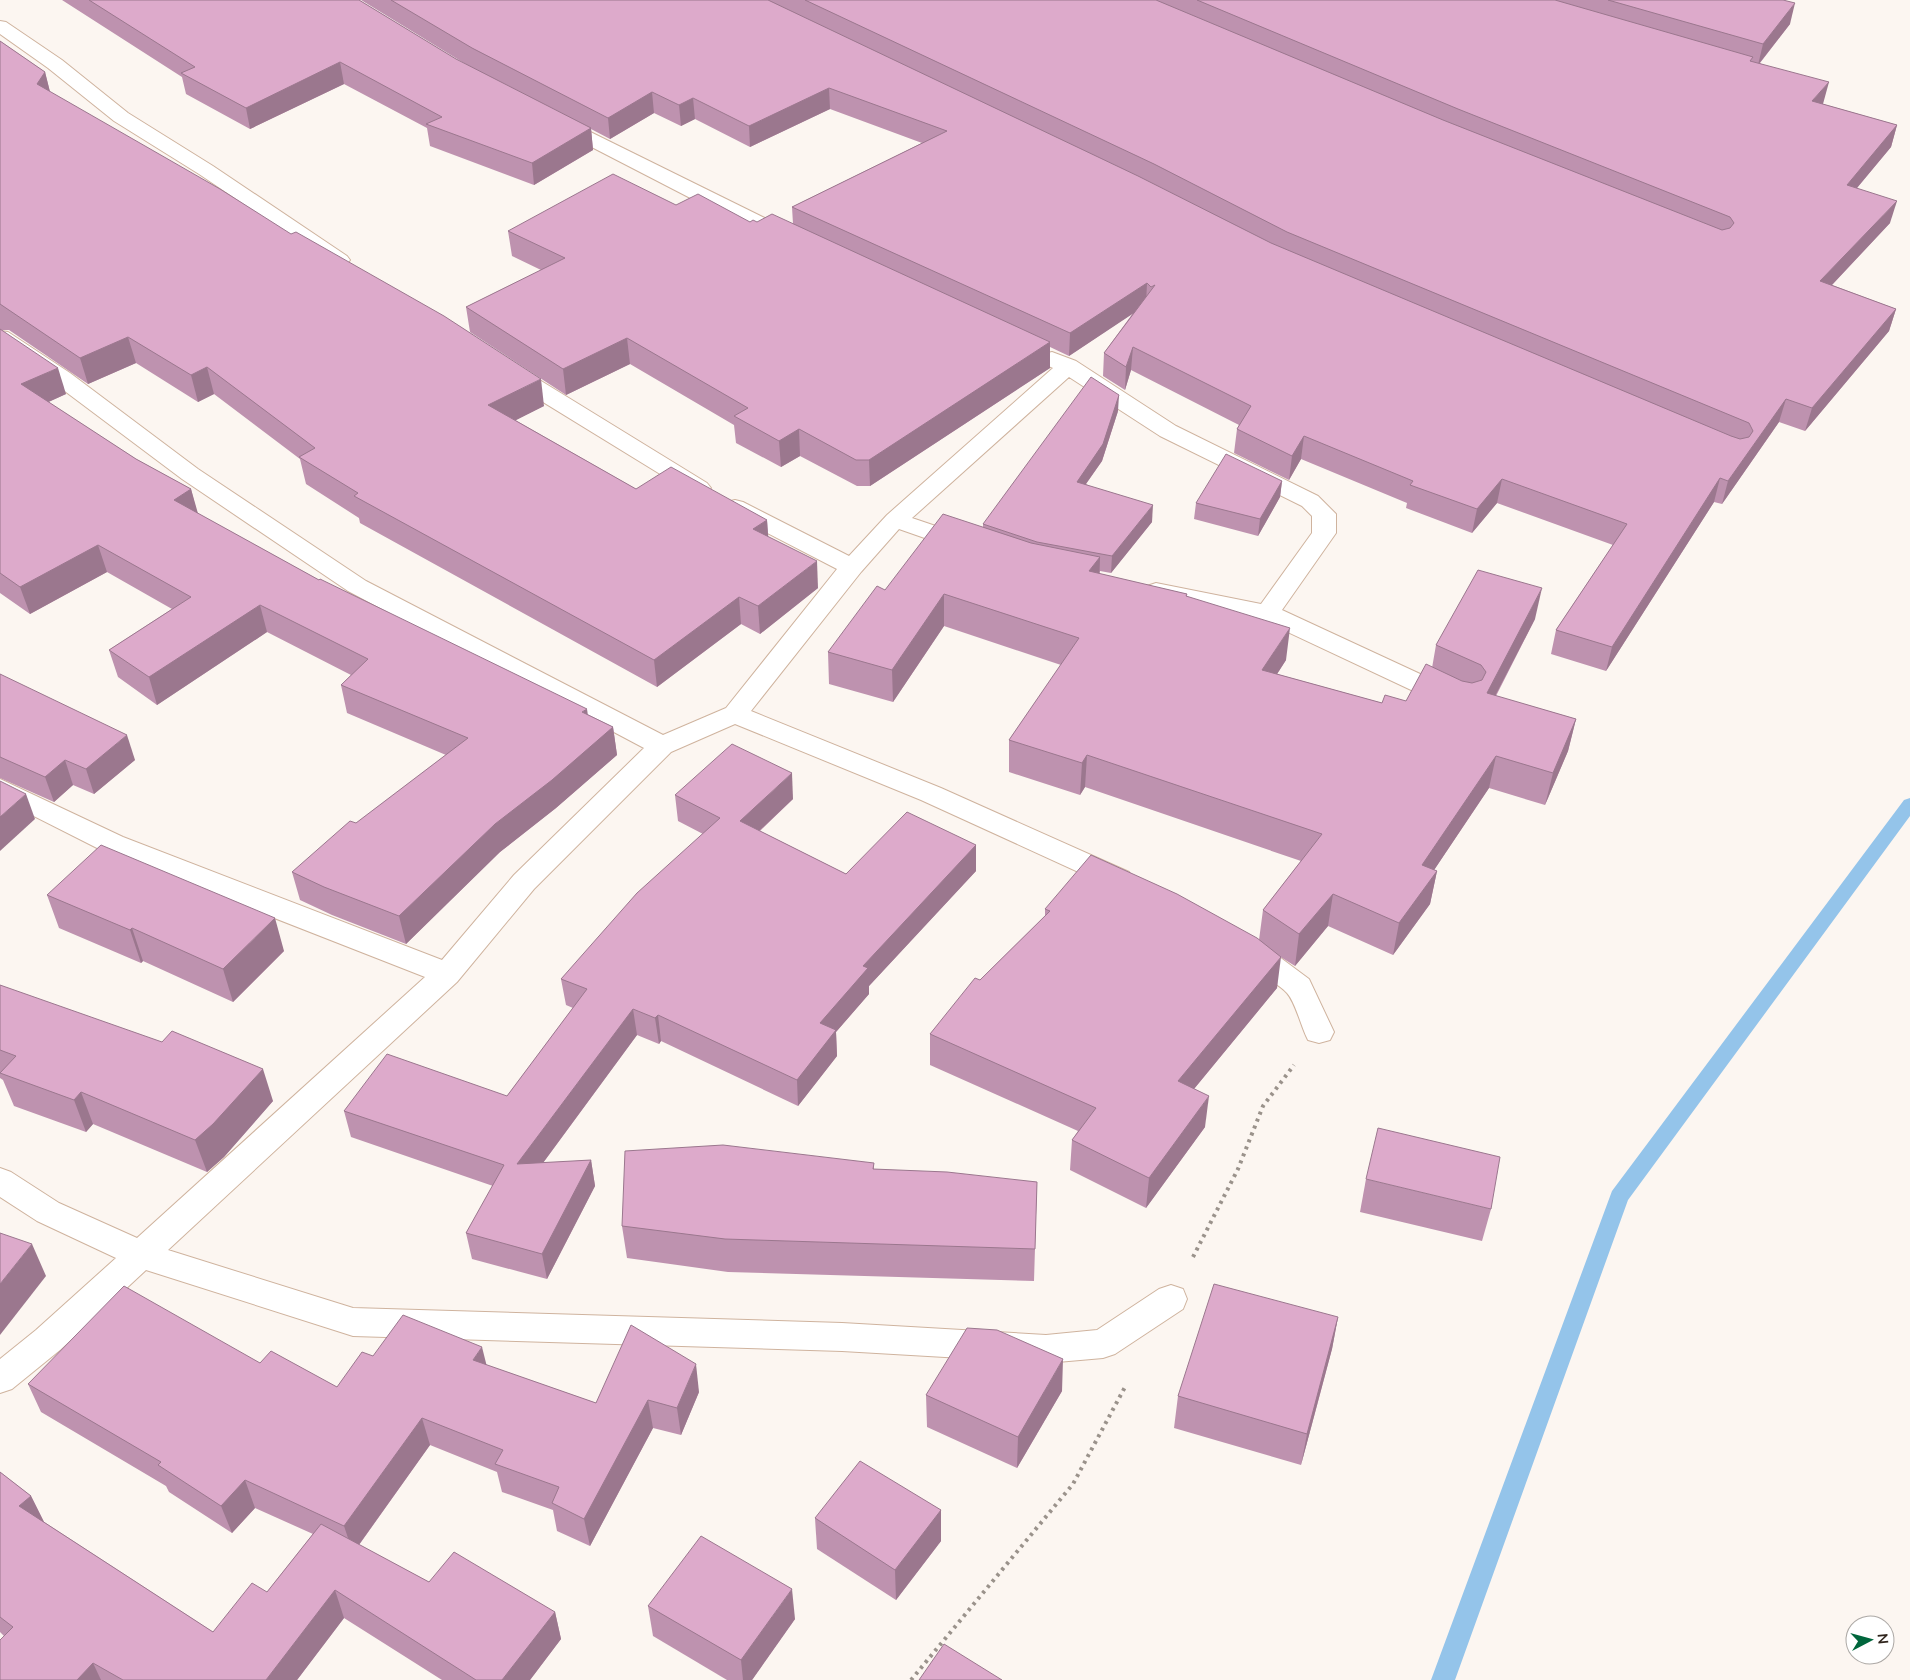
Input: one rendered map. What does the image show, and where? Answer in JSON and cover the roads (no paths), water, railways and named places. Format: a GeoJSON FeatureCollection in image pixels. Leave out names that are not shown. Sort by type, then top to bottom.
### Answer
{"type":"FeatureCollection","features":[{"type":"Feature","properties":{"kind":"street"},"geometry":{"type":"LineString","coordinates":[[0,26],[55,64],[121,117],[206,170],[359,273]]}},
{"type":"Feature","properties":{"kind":"street"},"geometry":{"type":"LineString","coordinates":[[545,115],[709,200],[799,242]]}},
{"type":"Feature","properties":{"kind":"street"},"geometry":{"type":"LineString","coordinates":[[0,337],[62,378],[190,474],[357,586],[662,746]]}},
{"type":"Feature","properties":{"kind":"street"},"geometry":{"type":"LineString","coordinates":[[1032,350],[1068,366],[1168,431],[1310,501],[1324,514],[1324,534],[1267,613]]}},
{"type":"Feature","properties":{"kind":"street"},"geometry":{"type":"LineString","coordinates":[[495,362],[711,495],[852,568]]}},
{"type":"Feature","properties":{"kind":"street"},"geometry":{"type":"LineString","coordinates":[[0,1379],[48,1340],[142,1255],[447,974],[524,882],[662,746],[735,714],[852,568],[895,520],[1068,366]]}},
{"type":"Feature","properties":{"kind":"street"},"geometry":{"type":"LineString","coordinates":[[895,520],[986,551]]}},
{"type":"Feature","properties":{"kind":"street"},"geometry":{"type":"LineString","coordinates":[[1135,587],[1267,613],[1465,706]]}},
{"type":"Feature","properties":{"kind":"street"},"geometry":{"type":"LineString","coordinates":[[735,714],[940,798],[1103,870],[1145,894]]}},
{"type":"Feature","properties":{"kind":"street"},"geometry":{"type":"LineString","coordinates":[[0,788],[112,844],[447,974]]}},
{"type":"Feature","properties":{"kind":"street"},"geometry":{"type":"LineString","coordinates":[[1230,941],[1264,960],[1299,987],[1319,1032]]}},
{"type":"Feature","properties":{"kind":"street"},"geometry":{"type":"LineString","coordinates":[[0,1181],[48,1212],[142,1255],[353,1322],[842,1337],[1046,1349],[1103,1344],[1171,1299]]}},
{"type":"Feature","properties":{"kind":"waterway"},"geometry":{"type":"LineString","coordinates":[[1443,1680],[1619,1197],[1910,804]]}}]}
